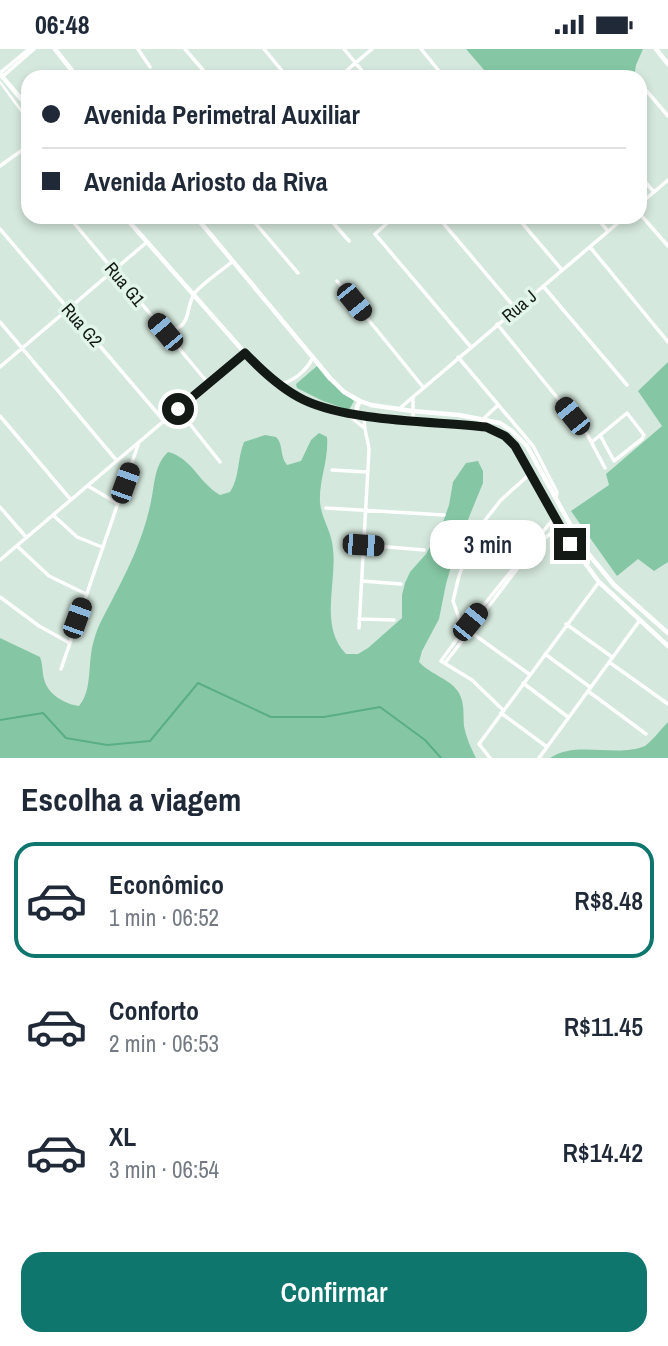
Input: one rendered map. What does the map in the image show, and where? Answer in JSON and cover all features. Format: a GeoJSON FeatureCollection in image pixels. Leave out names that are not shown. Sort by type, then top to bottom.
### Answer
{"type":"FeatureCollection","features":[{"type":"Feature","properties":{"kind":"street"},"geometry":{"type":"LineString","coordinates":[[1,77],[31,49]]}},
{"type":"Feature","properties":{"kind":"street"},"geometry":{"type":"LineString","coordinates":[[55,49],[72,70]]}},
{"type":"Feature","properties":{"kind":"street"},"geometry":{"type":"LineString","coordinates":[[138,49],[150,67]]}},
{"type":"Feature","properties":{"kind":"street"},"geometry":{"type":"LineString","coordinates":[[186,49],[203,70]]}},
{"type":"Feature","properties":{"kind":"street"},"geometry":{"type":"LineString","coordinates":[[264,49],[281,70]]}},
{"type":"Feature","properties":{"kind":"street"},"geometry":{"type":"LineString","coordinates":[[344,49],[362,70]]}},
{"type":"Feature","properties":{"kind":"street"},"geometry":{"type":"LineString","coordinates":[[348,70],[372,49]]}},
{"type":"Feature","properties":{"kind":"street"},"geometry":{"type":"LineString","coordinates":[[421,49],[438,70]]}},
{"type":"Feature","properties":{"kind":"street"},"geometry":{"type":"LineString","coordinates":[[656,49],[668,64]]}},
{"type":"Feature","properties":{"kind":"street"},"geometry":{"type":"LineString","coordinates":[[1,77],[21,99]]}},
{"type":"Feature","properties":{"kind":"street"},"geometry":{"type":"LineString","coordinates":[[1,77],[21,109]]}},
{"type":"Feature","properties":{"kind":"street"},"geometry":{"type":"LineString","coordinates":[[647,91],[668,116]]}},
{"type":"Feature","properties":{"kind":"street"},"geometry":{"type":"LineString","coordinates":[[0,166],[21,151]]}},
{"type":"Feature","properties":{"kind":"street"},"geometry":{"type":"LineString","coordinates":[[647,198],[668,180]]}},
{"type":"Feature","properties":{"kind":"street"},"geometry":{"type":"LineString","coordinates":[[647,184],[654,192]]}},
{"type":"Feature","properties":{"kind":"street"},"geometry":{"type":"LineString","coordinates":[[647,222],[668,247]]}},
{"type":"Feature","properties":{"kind":"street","name":"Rua G1"},"geometry":{"type":"LineString","coordinates":[[75,224],[208,383]]}},
{"type":"Feature","properties":{"kind":"street"},"geometry":{"type":"LineString","coordinates":[[131,224],[245,353],[276,382],[289,386],[305,400],[364,418],[486,427],[505,436],[515,446],[554,518],[599,582],[668,646]]}},
{"type":"Feature","properties":{"kind":"street"},"geometry":{"type":"LineString","coordinates":[[201,224],[344,391],[370,405],[459,415],[500,423],[514,430],[533,446],[557,492],[555,500],[547,504]]}},
{"type":"Feature","properties":{"kind":"street"},"geometry":{"type":"LineString","coordinates":[[256,224],[298,273]]}},
{"type":"Feature","properties":{"kind":"street"},"geometry":{"type":"LineString","coordinates":[[334,224],[349,241]]}},
{"type":"Feature","properties":{"kind":"street"},"geometry":{"type":"LineString","coordinates":[[386,224],[375,234],[471,347]]}},
{"type":"Feature","properties":{"kind":"street"},"geometry":{"type":"LineString","coordinates":[[444,224],[516,309]]}},
{"type":"Feature","properties":{"kind":"street"},"geometry":{"type":"LineString","coordinates":[[523,224],[562,270]]}},
{"type":"Feature","properties":{"kind":"street"},"geometry":{"type":"LineString","coordinates":[[602,224],[608,231]]}},
{"type":"Feature","properties":{"kind":"street","name":"Rua J"},"geometry":{"type":"LineString","coordinates":[[399,408],[616,224]]}},
{"type":"Feature","properties":{"kind":"street","name":"Rua G2"},"geometry":{"type":"LineString","coordinates":[[0,229],[164,421]]}},
{"type":"Feature","properties":{"kind":"street"},"geometry":{"type":"LineString","coordinates":[[0,367],[147,241]]}},
{"type":"Feature","properties":{"kind":"street"},"geometry":{"type":"LineString","coordinates":[[590,247],[668,342]]}},
{"type":"Feature","properties":{"kind":"street"},"geometry":{"type":"LineString","coordinates":[[165,332],[184,322],[194,294],[233,261]]}},
{"type":"Feature","properties":{"kind":"street"},"geometry":{"type":"LineString","coordinates":[[337,281],[423,387]]}},
{"type":"Feature","properties":{"kind":"street"},"geometry":{"type":"LineString","coordinates":[[543,286],[627,385]]}},
{"type":"Feature","properties":{"kind":"street"},"geometry":{"type":"LineString","coordinates":[[0,322],[117,461]]}},
{"type":"Feature","properties":{"kind":"street"},"geometry":{"type":"LineString","coordinates":[[497,324],[592,442],[605,467]]}},
{"type":"Feature","properties":{"kind":"street"},"geometry":{"type":"LineString","coordinates":[[0,560],[245,353]]}},
{"type":"Feature","properties":{"kind":"street"},"geometry":{"type":"LineString","coordinates":[[289,386],[311,363],[313,357]]}},
{"type":"Feature","properties":{"kind":"street"},"geometry":{"type":"LineString","coordinates":[[458,357],[527,446],[541,476],[582,546],[606,576],[667,629]]}},
{"type":"Feature","properties":{"kind":"street"},"geometry":{"type":"LineString","coordinates":[[300,374],[319,364]]}},
{"type":"Feature","properties":{"kind":"street"},"geometry":{"type":"LineString","coordinates":[[413,395],[413,420]]}},
{"type":"Feature","properties":{"kind":"street"},"geometry":{"type":"LineString","coordinates":[[357,415],[360,401]]}},
{"type":"Feature","properties":{"kind":"street"},"geometry":{"type":"LineString","coordinates":[[359,628],[368,472],[368,437],[364,418],[370,405]]}},
{"type":"Feature","properties":{"kind":"street"},"geometry":{"type":"LineString","coordinates":[[476,426],[497,406]]}},
{"type":"Feature","properties":{"kind":"street"},"geometry":{"type":"LineString","coordinates":[[178,409],[220,462]]}},
{"type":"Feature","properties":{"kind":"street"},"geometry":{"type":"LineString","coordinates":[[346,413],[364,428]]}},
{"type":"Feature","properties":{"kind":"street"},"geometry":{"type":"LineString","coordinates":[[592,442],[600,435],[626,413],[644,435],[614,461],[600,435]]}},
{"type":"Feature","properties":{"kind":"street"},"geometry":{"type":"LineString","coordinates":[[0,416],[71,500]]}},
{"type":"Feature","properties":{"kind":"street"},"geometry":{"type":"LineString","coordinates":[[61,669],[68,642],[139,442]]}},
{"type":"Feature","properties":{"kind":"street"},"geometry":{"type":"LineString","coordinates":[[332,470],[368,472]]}},
{"type":"Feature","properties":{"kind":"street"},"geometry":{"type":"LineString","coordinates":[[541,476],[547,471]]}},
{"type":"Feature","properties":{"kind":"street"},"geometry":{"type":"LineString","coordinates":[[463,636],[457,629],[460,622],[453,601],[475,533],[501,500],[531,473]]}},
{"type":"Feature","properties":{"kind":"street"},"geometry":{"type":"LineString","coordinates":[[88,486],[117,503]]}},
{"type":"Feature","properties":{"kind":"street"},"geometry":{"type":"LineString","coordinates":[[0,507],[26,537]]}},
{"type":"Feature","properties":{"kind":"street"},"geometry":{"type":"LineString","coordinates":[[326,508],[366,508],[444,515]]}},
{"type":"Feature","properties":{"kind":"street"},"geometry":{"type":"LineString","coordinates":[[53,515],[77,537],[102,547]]}},
{"type":"Feature","properties":{"kind":"street"},"geometry":{"type":"LineString","coordinates":[[470,622],[554,518]]}},
{"type":"Feature","properties":{"kind":"street"},"geometry":{"type":"LineString","coordinates":[[472,633],[473,627],[536,544],[552,532],[565,535]]}},
{"type":"Feature","properties":{"kind":"street"},"geometry":{"type":"LineString","coordinates":[[363,545],[424,550]]}},
{"type":"Feature","properties":{"kind":"street"},"geometry":{"type":"LineString","coordinates":[[16,546],[49,576],[86,594]]}},
{"type":"Feature","properties":{"kind":"street"},"geometry":{"type":"LineString","coordinates":[[362,581],[401,584]]}},
{"type":"Feature","properties":{"kind":"street"},"geometry":{"type":"LineString","coordinates":[[490,758],[479,744],[599,582]]}},
{"type":"Feature","properties":{"kind":"street"},"geometry":{"type":"LineString","coordinates":[[0,597],[39,626],[68,642]]}},
{"type":"Feature","properties":{"kind":"street"},"geometry":{"type":"LineString","coordinates":[[359,619],[394,620]]}},
{"type":"Feature","properties":{"kind":"street"},"geometry":{"type":"LineString","coordinates":[[460,622],[465,620],[473,627]]}},
{"type":"Feature","properties":{"kind":"street"},"geometry":{"type":"LineString","coordinates":[[538,758],[640,620]]}},
{"type":"Feature","properties":{"kind":"street"},"geometry":{"type":"LineString","coordinates":[[566,624],[612,657]]}},
{"type":"Feature","properties":{"kind":"street"},"geometry":{"type":"LineString","coordinates":[[472,633],[463,636],[443,662],[472,680],[502,711],[547,747]]}},
{"type":"Feature","properties":{"kind":"street"},"geometry":{"type":"LineString","coordinates":[[472,633],[529,674]]}},
{"type":"Feature","properties":{"kind":"street"},"geometry":{"type":"LineString","coordinates":[[545,654],[646,734]]}},
{"type":"Feature","properties":{"kind":"street"},"geometry":{"type":"LineString","coordinates":[[609,662],[668,704]]}},
{"type":"Feature","properties":{"kind":"street"},"geometry":{"type":"LineString","coordinates":[[523,683],[568,717]]}},
{"type":"Feature","properties":{"kind":"green space"},"geometry":{"type":"Polygon","coordinates":[[[466,49],[643,49],[635,70],[484,70],[466,49]]]}},
{"type":"Feature","properties":{"kind":"green space"},"geometry":{"type":"Polygon","coordinates":[[[668,362],[668,562],[654,571],[638,559],[617,576],[571,511],[609,485],[606,474],[662,426],[638,391],[668,362]]]}},
{"type":"Feature","properties":{"kind":"green space"},"geometry":{"type":"Polygon","coordinates":[[[317,366],[328,380],[354,401],[349,410],[297,388],[296,384],[317,366]]]}},
{"type":"Feature","properties":{"kind":"green space"},"geometry":{"type":"Polygon","coordinates":[[[319,433],[327,437],[320,502],[333,549],[331,617],[333,631],[346,654],[358,654],[368,648],[402,618],[405,583],[441,528],[453,482],[466,463],[478,461],[483,471],[483,483],[456,549],[439,619],[419,662],[451,684],[459,693],[465,730],[476,758],[0,758],[0,638],[40,657],[49,690],[63,701],[79,706],[88,684],[96,634],[135,553],[144,530],[157,470],[168,452],[183,460],[220,495],[230,492],[233,486],[244,442],[265,435],[276,437],[287,465],[301,461],[311,440],[319,433]]]}},
{"type":"Feature","properties":{"kind":"green space"},"geometry":{"type":"Polygon","coordinates":[[[668,722],[668,758],[550,758],[572,750],[622,750],[645,746],[668,722]]]}},
{"type":"Feature","properties":{"kind":"waterway"},"geometry":{"type":"LineString","coordinates":[[0,720],[43,713],[66,738],[107,745],[150,741],[198,683],[271,717],[324,717],[380,707],[425,740],[441,758]]}},
{"type":"Feature","properties":{"kind":"route"},"geometry":{"type":"LineString","coordinates":[[178,409],[245,353],[264,372],[305,400],[346,413],[486,427],[505,436],[515,446],[570,544]]}}]}
